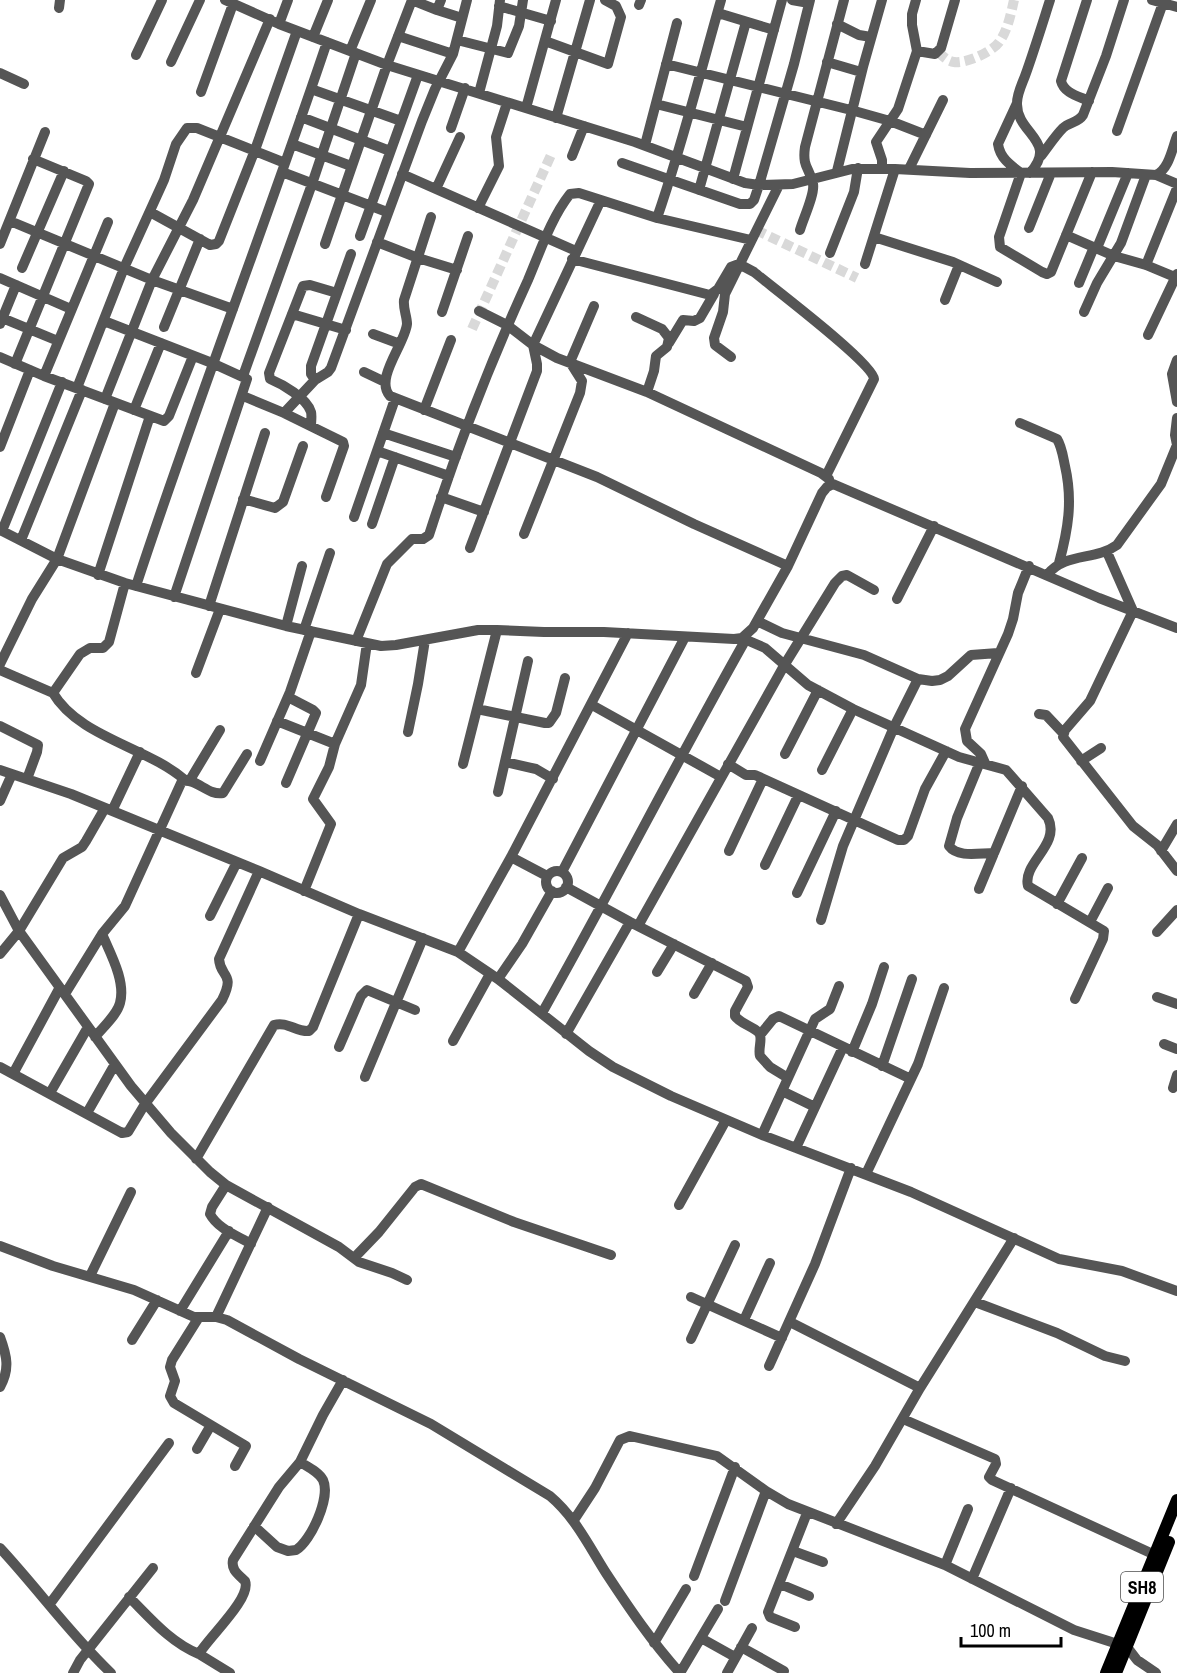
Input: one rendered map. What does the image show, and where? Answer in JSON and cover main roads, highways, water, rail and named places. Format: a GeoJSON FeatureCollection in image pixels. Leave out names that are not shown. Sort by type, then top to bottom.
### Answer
{"type":"FeatureCollection","features":[{"type":"Feature","properties":{"kind":"main road","name":"SH8"},"geometry":{"type":"LineString","coordinates":[[1116,1673],[1123,1646],[1155,1555],[1177,1500]]}},
{"type":"Feature","properties":{"kind":"main road","name":"SH8"},"geometry":{"type":"LineString","coordinates":[[1106,1673],[1123,1646],[1177,1521]]}},
{"type":"Feature","properties":{"kind":"tunnel"},"geometry":{"type":"LineString","coordinates":[[938,52],[949,61],[959,62],[972,59],[992,49],[1000,41],[1005,31],[1014,0]]}},
{"type":"Feature","properties":{"kind":"tunnel"},"geometry":{"type":"LineString","coordinates":[[472,329],[551,155]]}},
{"type":"Feature","properties":{"kind":"tunnel"},"geometry":{"type":"LineString","coordinates":[[756,230],[857,278]]}}]}
